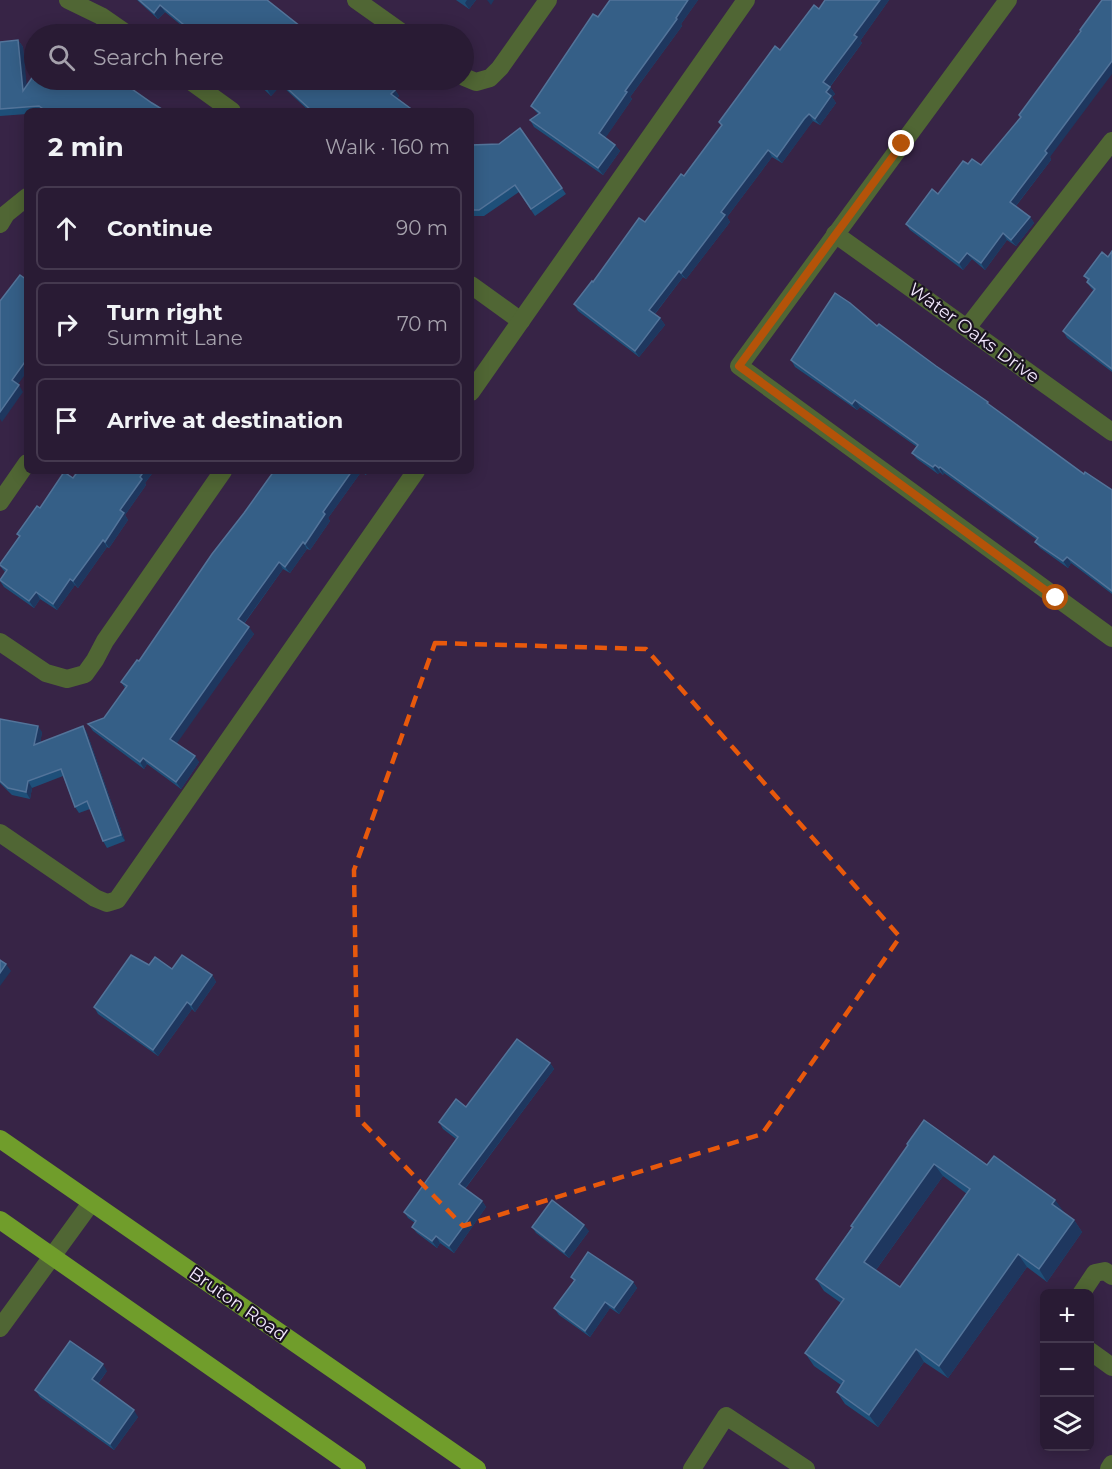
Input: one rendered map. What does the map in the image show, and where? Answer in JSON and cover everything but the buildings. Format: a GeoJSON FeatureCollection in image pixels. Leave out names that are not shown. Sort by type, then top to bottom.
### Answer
{"type":"FeatureCollection","features":[{"type":"Feature","properties":{"kind":"main road","name":"Bruton Road"},"geometry":{"type":"LineString","coordinates":[[0,1139],[477,1469]]}},
{"type":"Feature","properties":{"kind":"main road"},"geometry":{"type":"LineString","coordinates":[[0,1220],[357,1469]]}},
{"type":"Feature","properties":{"kind":"street"},"geometry":{"type":"LineString","coordinates":[[68,0],[113,24]]}},
{"type":"Feature","properties":{"kind":"street"},"geometry":{"type":"LineString","coordinates":[[356,0],[390,24]]}},
{"type":"Feature","properties":{"kind":"street"},"geometry":{"type":"LineString","coordinates":[[474,80],[490,78],[500,68],[548,0]]}},
{"type":"Feature","properties":{"kind":"street"},"geometry":{"type":"LineString","coordinates":[[474,388],[746,0]]}},
{"type":"Feature","properties":{"kind":"street"},"geometry":{"type":"LineString","coordinates":[[1008,0],[739,366],[1112,638]]}},
{"type":"Feature","properties":{"kind":"street"},"geometry":{"type":"LineString","coordinates":[[203,90],[228,108]]}},
{"type":"Feature","properties":{"kind":"street"},"geometry":{"type":"LineString","coordinates":[[967,328],[1112,141]]}},
{"type":"Feature","properties":{"kind":"street"},"geometry":{"type":"LineString","coordinates":[[0,224],[6,214],[24,199]]}},
{"type":"Feature","properties":{"kind":"street","name":"Water Oaks Drive"},"geometry":{"type":"LineString","coordinates":[[836,234],[1112,432]]}},
{"type":"Feature","properties":{"kind":"street"},"geometry":{"type":"LineString","coordinates":[[474,287],[521,321]]}},
{"type":"Feature","properties":{"kind":"street"},"geometry":{"type":"LineString","coordinates":[[0,502],[24,467]]}},
{"type":"Feature","properties":{"kind":"street"},"geometry":{"type":"LineString","coordinates":[[0,642],[46,673],[67,679],[85,674],[96,660],[105,641],[221,474]]}},
{"type":"Feature","properties":{"kind":"street"},"geometry":{"type":"LineString","coordinates":[[0,833],[94,898],[107,903],[117,900],[414,474]]}},
{"type":"Feature","properties":{"kind":"street"},"geometry":{"type":"LineString","coordinates":[[0,1328],[91,1203]]}},
{"type":"Feature","properties":{"kind":"street"},"geometry":{"type":"LineString","coordinates":[[1085,1289],[1095,1273],[1105,1271],[1112,1276]]}},
{"type":"Feature","properties":{"kind":"street"},"geometry":{"type":"LineString","coordinates":[[1094,1354],[1112,1367]]}},
{"type":"Feature","properties":{"kind":"street"},"geometry":{"type":"LineString","coordinates":[[692,1469],[726,1416],[806,1469]]}},
{"type":"Feature","properties":{"kind":"street"},"geometry":{"type":"LineString","coordinates":[[1109,1469],[1112,1464]]}},
{"type":"Feature","properties":{"kind":"highlighted area"},"geometry":{"type":"Polygon","coordinates":[[[435,643],[646,649],[900,937],[762,1134],[463,1226],[358,1118],[354,870],[435,643]]]}},
{"type":"Feature","properties":{"kind":"route"},"geometry":{"type":"LineString","coordinates":[[902,144],[739,366],[1056,598]]}}]}
